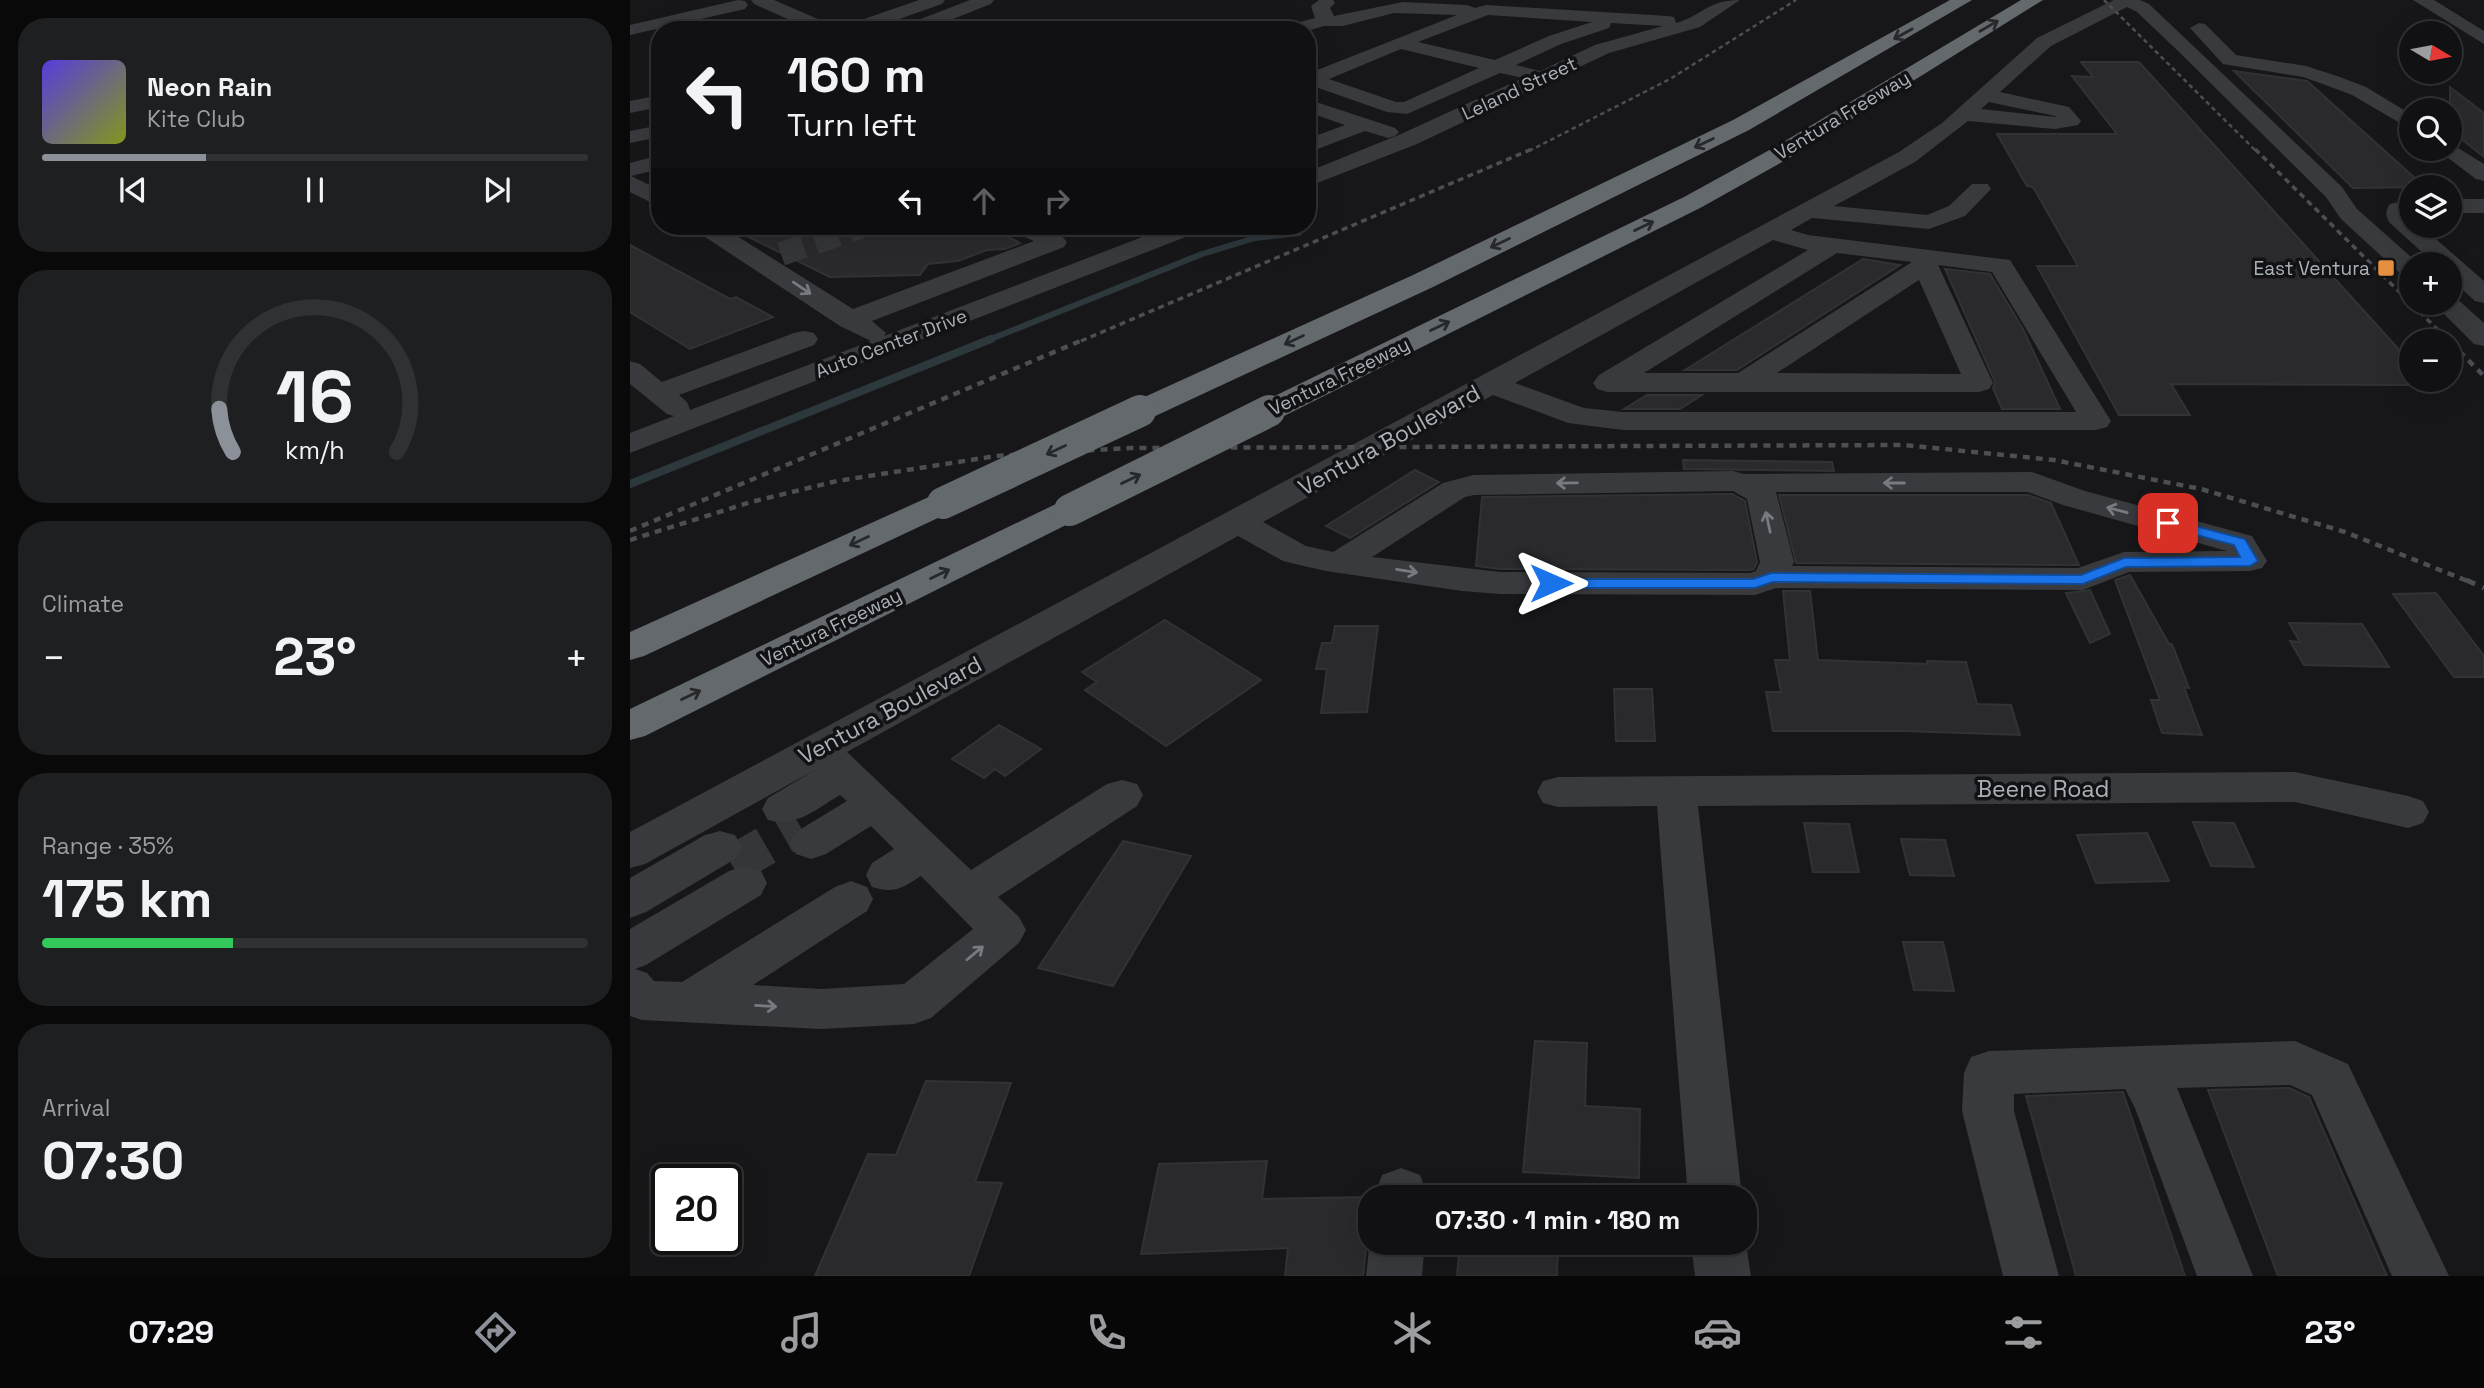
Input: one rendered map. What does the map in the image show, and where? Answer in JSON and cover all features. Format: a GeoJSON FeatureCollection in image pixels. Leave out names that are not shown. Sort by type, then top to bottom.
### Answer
{"type":"FeatureCollection","features":[{"type":"Feature","properties":{"kind":"highway","name":"Ventura Freeway"},"geometry":{"type":"LineString","coordinates":[[630,648],[1423,281],[1728,131],[1963,0]]}},
{"type":"Feature","properties":{"kind":"highway","name":"Ventura Freeway"},"geometry":{"type":"LineString","coordinates":[[630,726],[1693,202],[1783,152],[2034,0]]}},
{"type":"Feature","properties":{"kind":"street"},"geometry":{"type":"LineString","coordinates":[[696,21],[750,6],[778,8],[807,0]]}},
{"type":"Feature","properties":{"kind":"street"},"geometry":{"type":"LineString","coordinates":[[876,21],[936,0]]}},
{"type":"Feature","properties":{"kind":"street"},"geometry":{"type":"LineString","coordinates":[[934,21],[985,0]]}},
{"type":"Feature","properties":{"kind":"street"},"geometry":{"type":"LineString","coordinates":[[1609,0],[1620,9]]}},
{"type":"Feature","properties":{"kind":"street"},"geometry":{"type":"LineString","coordinates":[[2127,0],[2143,8],[2184,46],[2334,192],[2349,214],[2399,259]]}},
{"type":"Feature","properties":{"kind":"street","name":"Ventura Boulevard"},"geometry":{"type":"LineString","coordinates":[[630,852],[849,779],[1238,522],[1907,157],[1975,105],[2044,42],[2127,0]]}},
{"type":"Feature","properties":{"kind":"street"},"geometry":{"type":"LineString","coordinates":[[2422,0],[2484,38]]}},
{"type":"Feature","properties":{"kind":"street","name":"Leland Street"},"geometry":{"type":"LineString","coordinates":[[1316,177],[1409,139],[1602,49],[1692,13],[1728,2]]}},
{"type":"Feature","properties":{"kind":"street"},"geometry":{"type":"LineString","coordinates":[[707,21],[750,6]]}},
{"type":"Feature","properties":{"kind":"street"},"geometry":{"type":"LineString","coordinates":[[778,8],[808,21]]}},
{"type":"Feature","properties":{"kind":"street"},"geometry":{"type":"LineString","coordinates":[[1312,21],[1330,13],[1396,8],[1478,11],[1620,9],[1692,13]]}},
{"type":"Feature","properties":{"kind":"street"},"geometry":{"type":"LineString","coordinates":[[1316,81],[1401,109],[1500,67],[1620,9]]}},
{"type":"Feature","properties":{"kind":"street"},"geometry":{"type":"LineString","coordinates":[[1316,77],[1478,11]]}},
{"type":"Feature","properties":{"kind":"street"},"geometry":{"type":"LineString","coordinates":[[1316,30],[1330,13]]}},
{"type":"Feature","properties":{"kind":"street"},"geometry":{"type":"LineString","coordinates":[[2183,14],[2230,60],[2306,72],[2359,91],[2399,116]]}},
{"type":"Feature","properties":{"kind":"street"},"geometry":{"type":"LineString","coordinates":[[1399,43],[1542,77]]}},
{"type":"Feature","properties":{"kind":"street"},"geometry":{"type":"LineString","coordinates":[[630,90],[651,86]]}},
{"type":"Feature","properties":{"kind":"street"},"geometry":{"type":"LineString","coordinates":[[630,107],[651,103]]}},
{"type":"Feature","properties":{"kind":"street"},"geometry":{"type":"LineString","coordinates":[[1316,108],[1409,139]]}},
{"type":"Feature","properties":{"kind":"street"},"geometry":{"type":"LineString","coordinates":[[1316,144],[1365,124]]}},
{"type":"Feature","properties":{"kind":"street"},"geometry":{"type":"LineString","coordinates":[[630,137],[651,133]]}},
{"type":"Feature","properties":{"kind":"street"},"geometry":{"type":"LineString","coordinates":[[1316,159],[1338,168]]}},
{"type":"Feature","properties":{"kind":"street"},"geometry":{"type":"LineString","coordinates":[[2462,159],[2484,174]]}},
{"type":"Feature","properties":{"kind":"street"},"geometry":{"type":"LineString","coordinates":[[630,170],[651,164]]}},
{"type":"Feature","properties":{"kind":"street"},"geometry":{"type":"LineString","coordinates":[[630,183],[651,196]]}},
{"type":"Feature","properties":{"kind":"street"},"geometry":{"type":"LineString","coordinates":[[1809,211],[1929,222],[1957,211],[1979,189]]}},
{"type":"Feature","properties":{"kind":"street"},"geometry":{"type":"LineString","coordinates":[[630,212],[651,205]]}},
{"type":"Feature","properties":{"kind":"street"},"geometry":{"type":"LineString","coordinates":[[2462,206],[2484,205]]}},
{"type":"Feature","properties":{"kind":"street"},"geometry":{"type":"LineString","coordinates":[[1492,384],[1579,417],[1623,421],[2096,421],[2001,265],[1923,260],[1806,242],[1771,232]]}},
{"type":"Feature","properties":{"kind":"street"},"geometry":{"type":"LineString","coordinates":[[722,235],[761,256],[850,320],[889,344]]}},
{"type":"Feature","properties":{"kind":"street"},"geometry":{"type":"LineString","coordinates":[[850,320],[1055,242],[1040,235]]}},
{"type":"Feature","properties":{"kind":"street"},"geometry":{"type":"LineString","coordinates":[[1136,235],[1152,242],[1170,235]]}},
{"type":"Feature","properties":{"kind":"street"},"geometry":{"type":"LineString","coordinates":[[2425,238],[2472,272],[2484,295]]}},
{"type":"Feature","properties":{"kind":"street","name":"Auto Center Drive"},"geometry":{"type":"LineString","coordinates":[[630,444],[1152,242]]}},
{"type":"Feature","properties":{"kind":"street"},"geometry":{"type":"LineString","coordinates":[[1559,410],[1833,245]]}},
{"type":"Feature","properties":{"kind":"street"},"geometry":{"type":"LineString","coordinates":[[1609,382],[1979,383],[1923,260]]}},
{"type":"Feature","properties":{"kind":"street"},"geometry":{"type":"LineString","coordinates":[[1744,382],[1923,260]]}},
{"type":"Feature","properties":{"kind":"street"},"geometry":{"type":"LineString","coordinates":[[2459,315],[2484,338]]}},
{"type":"Feature","properties":{"kind":"street"},"geometry":{"type":"LineString","coordinates":[[658,393],[804,339]]}},
{"type":"Feature","properties":{"kind":"street"},"geometry":{"type":"LineString","coordinates":[[630,370],[691,420]]}},
{"type":"Feature","properties":{"kind":"street"},"geometry":{"type":"LineString","coordinates":[[1238,522],[1295,554],[1339,563],[1500,583],[1755,584],[1771,577],[2083,579],[2124,562],[2250,561],[2240,542],[2074,498],[2032,482],[1734,481],[1473,485],[1454,490],[1339,563]]}},
{"type":"Feature","properties":{"kind":"street"},"geometry":{"type":"LineString","coordinates":[[1746,483],[1758,490],[1763,497],[1777,562],[1771,577]]}},
{"type":"Feature","properties":{"kind":"street"},"geometry":{"type":"LineString","coordinates":[[798,826],[849,779],[888,876]]}},
{"type":"Feature","properties":{"kind":"street","name":"Beene Road"},"geometry":{"type":"LineString","coordinates":[[1558,792],[2295,787],[2408,812]]}},
{"type":"Feature","properties":{"kind":"street"},"geometry":{"type":"LineString","coordinates":[[1676,791],[1714,1185]]}},
{"type":"Feature","properties":{"kind":"street"},"geometry":{"type":"LineString","coordinates":[[967,895],[1122,795]]}},
{"type":"Feature","properties":{"kind":"street"},"geometry":{"type":"LineString","coordinates":[[630,900],[732,865]]}},
{"type":"Feature","properties":{"kind":"street"},"geometry":{"type":"LineString","coordinates":[[630,923],[732,865]]}},
{"type":"Feature","properties":{"kind":"street"},"geometry":{"type":"LineString","coordinates":[[630,952],[732,865]]}},
{"type":"Feature","properties":{"kind":"street"},"geometry":{"type":"LineString","coordinates":[[630,987],[642,1000],[821,1009],[914,1004],[1003,930],[967,895],[888,876],[689,1002]]}},
{"type":"Feature","properties":{"kind":"street"},"geometry":{"type":"LineString","coordinates":[[2031,1276],[1988,1111],[1989,1073],[2295,1062],[2330,1080],[2421,1276]]}},
{"type":"Feature","properties":{"kind":"street"},"geometry":{"type":"LineString","coordinates":[[2138,1067],[2158,1101],[2225,1276]]}},
{"type":"Feature","properties":{"kind":"street"},"geometry":{"type":"LineString","coordinates":[[1394,1276],[1396,1255]]}},
{"type":"Feature","properties":{"kind":"street"},"geometry":{"type":"LineString","coordinates":[[1721,1255],[1723,1276]]}},
{"type":"Feature","properties":{"kind":"building"},"geometry":{"type":"Polygon","coordinates":[[[2081,62],[2139,62],[2399,350],[2399,385],[2171,384],[2190,415],[2119,415],[2037,266],[2078,266],[2033,187],[2027,186],[1997,134],[2117,134],[2072,76],[2093,77],[2081,62]]]}},
{"type":"Feature","properties":{"kind":"building"},"geometry":{"type":"Polygon","coordinates":[[[2234,71],[2307,81],[2412,175],[2399,175],[2399,187],[2353,188],[2234,71]]]}},
{"type":"Feature","properties":{"kind":"building"},"geometry":{"type":"Polygon","coordinates":[[[2450,87],[2484,113],[2484,157],[2462,140],[2462,98],[2450,98],[2450,87]]]}},
{"type":"Feature","properties":{"kind":"building"},"geometry":{"type":"Polygon","coordinates":[[[744,235],[1005,235],[1020,243],[1005,249],[987,250],[958,261],[928,264],[920,275],[830,277],[744,235]]]}},
{"type":"Feature","properties":{"kind":"building"},"geometry":{"type":"Polygon","coordinates":[[[630,245],[730,299],[736,297],[773,317],[690,349],[630,312],[630,245]]]}},
{"type":"Feature","properties":{"kind":"building"},"geometry":{"type":"Polygon","coordinates":[[[1863,259],[1900,265],[1737,370],[1685,370],[1863,259]]]}},
{"type":"Feature","properties":{"kind":"building"},"geometry":{"type":"Polygon","coordinates":[[[1945,269],[1990,274],[2023,329],[2060,409],[2002,409],[1993,388],[1995,382],[1945,269]]]}},
{"type":"Feature","properties":{"kind":"building"},"geometry":{"type":"Polygon","coordinates":[[[1647,395],[1702,395],[1680,409],[1624,409],[1647,395]]]}},
{"type":"Feature","properties":{"kind":"building"},"geometry":{"type":"Polygon","coordinates":[[[1683,460],[1832,462],[1834,471],[1684,469],[1683,460]]]}},
{"type":"Feature","properties":{"kind":"building"},"geometry":{"type":"Polygon","coordinates":[[[1415,470],[1439,482],[1350,538],[1326,526],[1415,470]]]}},
{"type":"Feature","properties":{"kind":"building"},"geometry":{"type":"Polygon","coordinates":[[[1732,494],[1745,501],[1757,562],[1754,569],[1500,569],[1476,566],[1482,497],[1732,494]]]}},
{"type":"Feature","properties":{"kind":"building"},"geometry":{"type":"Polygon","coordinates":[[[1779,495],[2028,495],[2051,503],[2079,565],[1796,563],[1779,495]]]}},
{"type":"Feature","properties":{"kind":"building"},"geometry":{"type":"Polygon","coordinates":[[[2130,575],[2169,644],[2172,644],[2189,688],[2184,687],[2202,735],[2162,733],[2151,700],[2160,700],[2115,580],[2130,575]]]}},
{"type":"Feature","properties":{"kind":"building"},"geometry":{"type":"Polygon","coordinates":[[[2090,590],[2110,634],[2090,643],[2066,593],[2090,590]]]}},
{"type":"Feature","properties":{"kind":"building"},"geometry":{"type":"Polygon","coordinates":[[[1783,591],[1810,591],[1818,660],[1927,664],[1927,661],[1966,662],[1977,704],[2011,705],[2020,735],[1904,731],[1773,731],[1766,692],[1781,692],[1775,660],[1790,660],[1783,591]]]}},
{"type":"Feature","properties":{"kind":"building"},"geometry":{"type":"Polygon","coordinates":[[[2436,593],[2484,656],[2484,677],[2454,677],[2393,594],[2436,593]]]}},
{"type":"Feature","properties":{"kind":"building"},"geometry":{"type":"Polygon","coordinates":[[[1165,620],[1261,680],[1166,746],[1085,690],[1097,682],[1082,672],[1165,620]]]}},
{"type":"Feature","properties":{"kind":"building"},"geometry":{"type":"Polygon","coordinates":[[[2289,623],[2362,624],[2389,667],[2304,665],[2290,641],[2300,642],[2289,623]]]}},
{"type":"Feature","properties":{"kind":"building"},"geometry":{"type":"Polygon","coordinates":[[[1335,626],[1378,626],[1367,712],[1321,713],[1327,669],[1316,669],[1322,643],[1332,643],[1335,626]]]}},
{"type":"Feature","properties":{"kind":"building"},"geometry":{"type":"Polygon","coordinates":[[[1614,689],[1652,689],[1655,741],[1616,741],[1614,689]]]}},
{"type":"Feature","properties":{"kind":"building"},"geometry":{"type":"Polygon","coordinates":[[[999,725],[1041,749],[1005,776],[995,769],[984,778],[952,759],[999,725]]]}},
{"type":"Feature","properties":{"kind":"building"},"geometry":{"type":"Polygon","coordinates":[[[2193,822],[2234,823],[2254,867],[2211,866],[2193,822]]]}},
{"type":"Feature","properties":{"kind":"building"},"geometry":{"type":"Polygon","coordinates":[[[1804,823],[1849,824],[1859,872],[1813,872],[1804,823]]]}},
{"type":"Feature","properties":{"kind":"building"},"geometry":{"type":"Polygon","coordinates":[[[2147,833],[2169,881],[2096,883],[2077,835],[2147,833]]]}},
{"type":"Feature","properties":{"kind":"building"},"geometry":{"type":"Polygon","coordinates":[[[1901,839],[1945,840],[1954,876],[1910,875],[1901,839]]]}},
{"type":"Feature","properties":{"kind":"building"},"geometry":{"type":"Polygon","coordinates":[[[1123,841],[1191,856],[1113,986],[1038,968],[1123,841]]]}},
{"type":"Feature","properties":{"kind":"building"},"geometry":{"type":"Polygon","coordinates":[[[1903,942],[1943,942],[1954,991],[1914,990],[1903,942]]]}},
{"type":"Feature","properties":{"kind":"building"},"geometry":{"type":"Polygon","coordinates":[[[1535,1041],[1587,1043],[1585,1106],[1640,1109],[1639,1178],[1523,1172],[1535,1041]]]}},
{"type":"Feature","properties":{"kind":"building"},"geometry":{"type":"Polygon","coordinates":[[[926,1081],[1011,1083],[975,1182],[1002,1183],[969,1276],[815,1276],[868,1154],[896,1155],[926,1081]]]}},
{"type":"Feature","properties":{"kind":"building"},"geometry":{"type":"Polygon","coordinates":[[[2289,1088],[2309,1097],[2387,1276],[2278,1276],[2208,1090],[2289,1088]]]}},
{"type":"Feature","properties":{"kind":"building"},"geometry":{"type":"Polygon","coordinates":[[[2123,1092],[2185,1276],[2076,1276],[2026,1096],[2123,1092]]]}},
{"type":"Feature","properties":{"kind":"building"},"geometry":{"type":"Polygon","coordinates":[[[1267,1161],[1262,1199],[1358,1197],[1358,1255],[1365,1255],[1363,1276],[1285,1276],[1288,1248],[1141,1254],[1159,1164],[1267,1161]]]}},
{"type":"Feature","properties":{"kind":"building"},"geometry":{"type":"Polygon","coordinates":[[[1459,1255],[1558,1255],[1557,1276],[1457,1276],[1459,1255]]]}},
{"type":"Feature","properties":{"kind":"waterway"},"geometry":{"type":"LineString","coordinates":[[986,341],[1202,254],[1255,238],[1281,235]]}},
{"type":"Feature","properties":{"kind":"waterway"},"geometry":{"type":"LineString","coordinates":[[630,484],[991,339]]}},
{"type":"Feature","properties":{"kind":"tunnel"},"geometry":{"type":"LineString","coordinates":[[781,254],[837,235]]}},
{"type":"Feature","properties":{"kind":"tunnel"},"geometry":{"type":"LineString","coordinates":[[732,865],[800,826]]}},
{"type":"Feature","properties":{"kind":"railway"},"geometry":{"type":"LineString","coordinates":[[1529,151],[1670,79],[1796,0]]}},
{"type":"Feature","properties":{"kind":"railway"},"geometry":{"type":"LineString","coordinates":[[2104,0],[2256,151]]}},
{"type":"Feature","properties":{"kind":"railway"},"geometry":{"type":"LineString","coordinates":[[1081,341],[1532,149]]}},
{"type":"Feature","properties":{"kind":"railway"},"geometry":{"type":"LineString","coordinates":[[2255,149],[2437,329]]}},
{"type":"Feature","properties":{"kind":"railway"},"geometry":{"type":"LineString","coordinates":[[630,531],[1085,339]]}},
{"type":"Feature","properties":{"kind":"railway"},"geometry":{"type":"LineString","coordinates":[[2462,354],[2484,376]]}},
{"type":"Feature","properties":{"kind":"railway"},"geometry":{"type":"LineString","coordinates":[[630,540],[751,502],[837,481],[996,456],[1130,448],[1904,445],[2054,460],[2201,489],[2345,532],[2470,582]]}},
{"type":"Feature","properties":{"kind":"railway"},"geometry":{"type":"LineString","coordinates":[[2466,580],[2484,588]]}},
{"type":"Feature","properties":{"kind":"place","name":"East Ventura"},"geometry":{"type":"Point","coordinates":[2386,268]}},
{"type":"Feature","properties":{"kind":"route"},"geometry":{"type":"LineString","coordinates":[[1551,583],[1755,584],[1771,577],[2083,579],[2124,562],[2250,561],[2240,542],[2168,523]]}}]}
